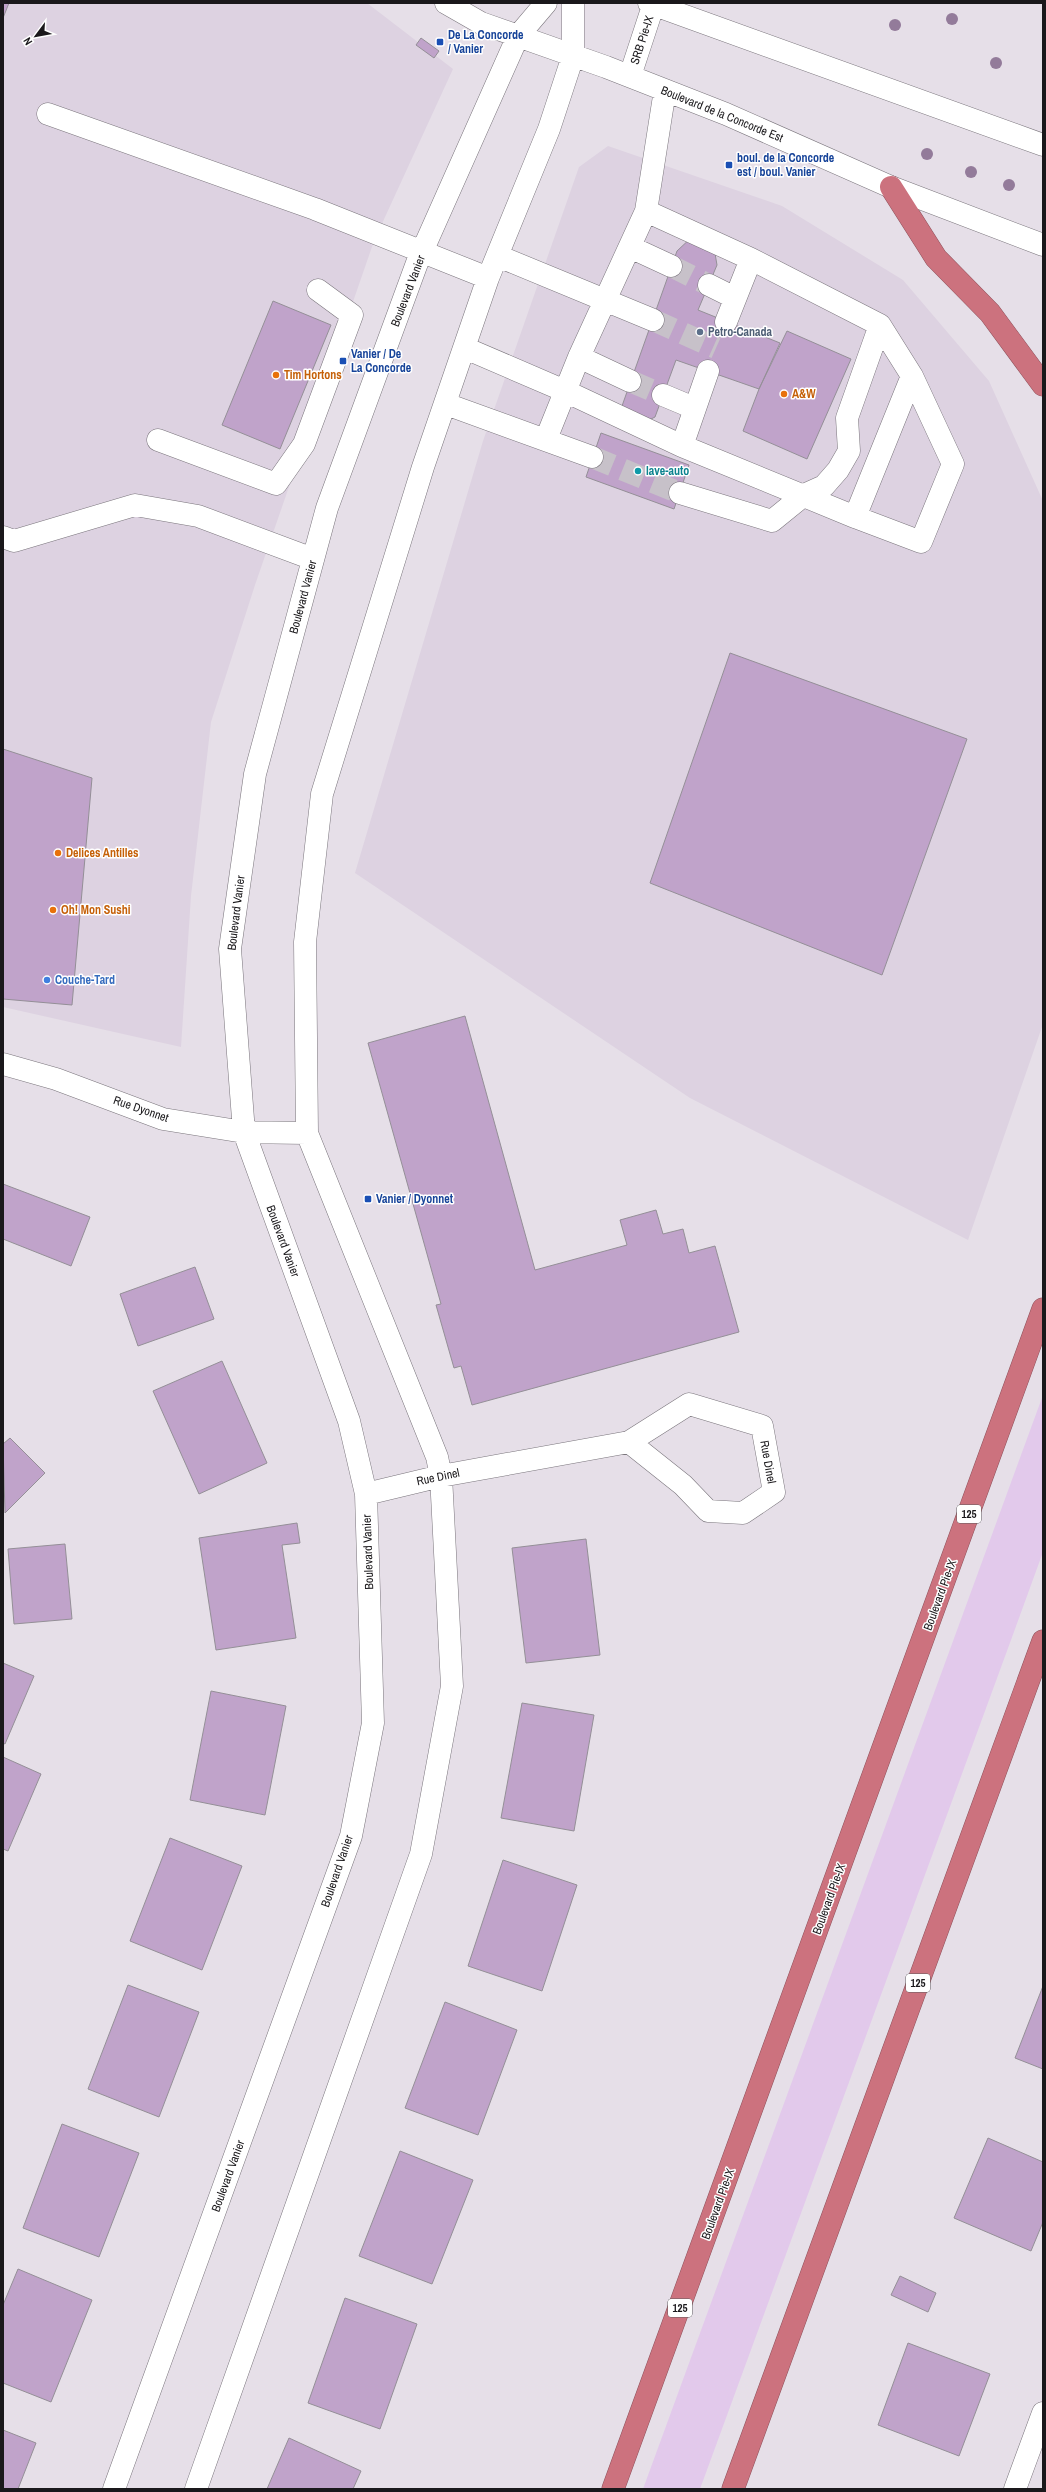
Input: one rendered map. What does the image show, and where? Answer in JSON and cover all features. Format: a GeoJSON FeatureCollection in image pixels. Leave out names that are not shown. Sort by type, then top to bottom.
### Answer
{"type":"FeatureCollection","features":[{"type":"Feature","properties":{"kind":"highway"},"geometry":{"type":"LineString","coordinates":[[890,187],[936,258],[990,312],[1022,353],[1043,385]]}},
{"type":"Feature","properties":{"kind":"highway","name":"Boulevard Pie-IX"},"geometry":{"type":"LineString","coordinates":[[614,2489],[1043,1309]]}},
{"type":"Feature","properties":{"kind":"highway","name":"125"},"geometry":{"type":"LineString","coordinates":[[733,2489],[1043,1641]]}},
{"type":"Feature","properties":{"kind":"street","name":"Boulevard de la Concorde Est"},"geometry":{"type":"LineString","coordinates":[[446,3],[468,17],[666,90],[726,114],[890,187],[1043,244]]}},
{"type":"Feature","properties":{"kind":"street","name":"Boulevard Vanier"},"geometry":{"type":"LineString","coordinates":[[114,2489],[351,1836],[373,1723],[366,1494],[349,1421],[244,1132],[230,949],[254,774],[327,508],[422,252],[518,36],[546,3]]}},
{"type":"Feature","properties":{"kind":"street"},"geometry":{"type":"LineString","coordinates":[[196,2489],[421,1854],[452,1686],[440,1476],[437,1457],[307,1133],[305,942],[322,794],[414,495],[488,278],[549,129],[573,56],[573,3]]}},
{"type":"Feature","properties":{"kind":"street"},"geometry":{"type":"LineString","coordinates":[[652,4],[1043,145]]}},
{"type":"Feature","properties":{"kind":"street","name":"SRB Pie-IX"},"geometry":{"type":"LineString","coordinates":[[630,76],[652,4]]}},
{"type":"Feature","properties":{"kind":"street"},"geometry":{"type":"LineString","coordinates":[[546,439],[579,357],[646,211],[666,90]]}},
{"type":"Feature","properties":{"kind":"street"},"geometry":{"type":"LineString","coordinates":[[48,114],[315,209],[488,278]]}},
{"type":"Feature","properties":{"kind":"street"},"geometry":{"type":"LineString","coordinates":[[465,348],[565,391],[682,446],[855,517],[921,542],[954,464],[912,376],[880,325],[751,259],[646,211]]}},
{"type":"Feature","properties":{"kind":"street"},"geometry":{"type":"LineString","coordinates":[[630,247],[671,266]]}},
{"type":"Feature","properties":{"kind":"street"},"geometry":{"type":"LineString","coordinates":[[498,256],[653,320]]}},
{"type":"Feature","properties":{"kind":"street"},"geometry":{"type":"LineString","coordinates":[[726,322],[751,259]]}},
{"type":"Feature","properties":{"kind":"street"},"geometry":{"type":"LineString","coordinates":[[709,285],[735,298]]}},
{"type":"Feature","properties":{"kind":"street"},"geometry":{"type":"LineString","coordinates":[[158,440],[276,484],[304,444],[352,315],[318,290]]}},
{"type":"Feature","properties":{"kind":"street"},"geometry":{"type":"LineString","coordinates":[[680,493],[772,521],[804,495],[824,486],[838,470],[849,451],[847,418],[880,325]]}},
{"type":"Feature","properties":{"kind":"street"},"geometry":{"type":"LineString","coordinates":[[579,357],[630,381]]}},
{"type":"Feature","properties":{"kind":"street"},"geometry":{"type":"LineString","coordinates":[[682,446],[708,371]]}},
{"type":"Feature","properties":{"kind":"street"},"geometry":{"type":"LineString","coordinates":[[855,517],[912,376]]}},
{"type":"Feature","properties":{"kind":"street"},"geometry":{"type":"LineString","coordinates":[[663,395],[694,408]]}},
{"type":"Feature","properties":{"kind":"street"},"geometry":{"type":"LineString","coordinates":[[446,404],[546,439],[592,457]]}},
{"type":"Feature","properties":{"kind":"street"},"geometry":{"type":"LineString","coordinates":[[3,537],[14,541],[135,505],[198,516],[313,559]]}},
{"type":"Feature","properties":{"kind":"street","name":"Rue Dyonnet"},"geometry":{"type":"LineString","coordinates":[[3,1064],[56,1079],[163,1119],[244,1132],[307,1133]]}},
{"type":"Feature","properties":{"kind":"street","name":"Rue Dinel"},"geometry":{"type":"LineString","coordinates":[[366,1494],[440,1476],[629,1442],[689,1404],[762,1426],[774,1492],[743,1513],[708,1511],[683,1485],[629,1442]]}},
{"type":"Feature","properties":{"kind":"street"},"geometry":{"type":"LineString","coordinates":[[1015,2489],[1043,2413]]}},
{"type":"Feature","properties":{"kind":"shaded area"},"geometry":{"type":"Polygon","coordinates":[[[3,3],[367,3],[453,69],[374,241],[255,585],[211,722],[191,896],[181,1047],[3,1007],[3,3]]]}},
{"type":"Feature","properties":{"kind":"shaded area"},"geometry":{"type":"Polygon","coordinates":[[[608,146],[782,206],[903,280],[989,381],[1043,501],[1043,1024],[968,1240],[690,1098],[355,873],[483,441],[579,167],[608,146]]]}},
{"type":"Feature","properties":{"kind":"shaded area"},"geometry":{"type":"Polygon","coordinates":[[[1043,1395],[1043,1552],[1011,1640],[700,2489],[643,2489],[1043,1395]]]}},
{"type":"Feature","properties":{"kind":"building"},"geometry":{"type":"Polygon","coordinates":[[[3,3],[9,3],[3,18],[3,3]]]}},
{"type":"Feature","properties":{"kind":"building"},"geometry":{"type":"Polygon","coordinates":[[[421,38],[439,51],[434,58],[416,45],[421,38]]]}},
{"type":"Feature","properties":{"kind":"building","name":"Petro-Canada"},"geometry":{"type":"Polygon","coordinates":[[[693,236],[713,242],[717,265],[698,310],[780,343],[759,389],[676,360],[655,417],[647,421],[622,406],[677,251],[693,236]]]}},
{"type":"Feature","properties":{"kind":"building","name":"Tim Hortons"},"geometry":{"type":"Polygon","coordinates":[[[273,301],[331,325],[280,449],[222,425],[273,301]]]}},
{"type":"Feature","properties":{"kind":"building"},"geometry":{"type":"Polygon","coordinates":[[[787,331],[851,359],[807,459],[743,431],[759,389],[787,331]]]}},
{"type":"Feature","properties":{"kind":"building","name":"lave-auto"},"geometry":{"type":"Polygon","coordinates":[[[601,433],[689,465],[674,509],[586,477],[601,433]]]}},
{"type":"Feature","properties":{"kind":"building"},"geometry":{"type":"Polygon","coordinates":[[[730,653],[967,739],[882,975],[650,883],[730,653]]]}},
{"type":"Feature","properties":{"kind":"building"},"geometry":{"type":"Polygon","coordinates":[[[3,749],[92,778],[72,1005],[3,999],[3,749]]]}},
{"type":"Feature","properties":{"kind":"building"},"geometry":{"type":"Polygon","coordinates":[[[465,1016],[535,1270],[627,1245],[620,1220],[656,1210],[663,1234],[683,1229],[689,1253],[715,1246],[739,1332],[472,1405],[461,1366],[454,1368],[436,1305],[441,1304],[368,1043],[465,1016]]]}},
{"type":"Feature","properties":{"kind":"building"},"geometry":{"type":"Polygon","coordinates":[[[3,1184],[90,1217],[71,1266],[3,1239],[3,1184]]]}},
{"type":"Feature","properties":{"kind":"building"},"geometry":{"type":"Polygon","coordinates":[[[195,1267],[214,1319],[138,1346],[120,1294],[195,1267]]]}},
{"type":"Feature","properties":{"kind":"building"},"geometry":{"type":"Polygon","coordinates":[[[222,1361],[267,1463],[199,1494],[153,1391],[222,1361]]]}},
{"type":"Feature","properties":{"kind":"building"},"geometry":{"type":"Polygon","coordinates":[[[10,1438],[45,1473],[5,1513],[3,1444],[10,1438]]]}},
{"type":"Feature","properties":{"kind":"building"},"geometry":{"type":"Polygon","coordinates":[[[297,1523],[300,1543],[282,1545],[296,1638],[216,1650],[199,1538],[297,1523]]]}},
{"type":"Feature","properties":{"kind":"building"},"geometry":{"type":"Polygon","coordinates":[[[586,1539],[600,1655],[526,1663],[512,1548],[586,1539]]]}},
{"type":"Feature","properties":{"kind":"building"},"geometry":{"type":"Polygon","coordinates":[[[65,1544],[72,1619],[14,1624],[8,1549],[65,1544]]]}},
{"type":"Feature","properties":{"kind":"building"},"geometry":{"type":"Polygon","coordinates":[[[3,1663],[34,1676],[5,1744],[3,1743],[3,1663]]]}},
{"type":"Feature","properties":{"kind":"building"},"geometry":{"type":"Polygon","coordinates":[[[211,1691],[286,1706],[265,1815],[190,1800],[211,1691]]]}},
{"type":"Feature","properties":{"kind":"building"},"geometry":{"type":"Polygon","coordinates":[[[522,1703],[594,1715],[574,1831],[501,1818],[522,1703]]]}},
{"type":"Feature","properties":{"kind":"building"},"geometry":{"type":"Polygon","coordinates":[[[3,1757],[41,1774],[8,1851],[3,1849],[3,1757]]]}},
{"type":"Feature","properties":{"kind":"building"},"geometry":{"type":"Polygon","coordinates":[[[170,1838],[242,1866],[202,1970],[130,1941],[170,1838]]]}},
{"type":"Feature","properties":{"kind":"building"},"geometry":{"type":"Polygon","coordinates":[[[503,1860],[577,1885],[542,1991],[468,1966],[503,1860]]]}},
{"type":"Feature","properties":{"kind":"building"},"geometry":{"type":"Polygon","coordinates":[[[128,1985],[199,2012],[159,2117],[88,2089],[128,1985]]]}},
{"type":"Feature","properties":{"kind":"building"},"geometry":{"type":"Polygon","coordinates":[[[1043,1986],[1043,2069],[1015,2058],[1043,1986]]]}},
{"type":"Feature","properties":{"kind":"building"},"geometry":{"type":"Polygon","coordinates":[[[445,2002],[517,2030],[478,2135],[405,2108],[445,2002]]]}},
{"type":"Feature","properties":{"kind":"building"},"geometry":{"type":"Polygon","coordinates":[[[62,2124],[139,2153],[99,2257],[23,2228],[62,2124]]]}},
{"type":"Feature","properties":{"kind":"building"},"geometry":{"type":"Polygon","coordinates":[[[988,2138],[1043,2162],[1043,2222],[1031,2251],[954,2218],[988,2138]]]}},
{"type":"Feature","properties":{"kind":"building"},"geometry":{"type":"Polygon","coordinates":[[[400,2151],[473,2180],[432,2284],[359,2256],[400,2151]]]}},
{"type":"Feature","properties":{"kind":"building"},"geometry":{"type":"Polygon","coordinates":[[[18,2269],[92,2300],[51,2402],[3,2383],[3,2305],[18,2269]]]}},
{"type":"Feature","properties":{"kind":"building"},"geometry":{"type":"Polygon","coordinates":[[[900,2276],[936,2293],[928,2312],[891,2295],[900,2276]]]}},
{"type":"Feature","properties":{"kind":"building"},"geometry":{"type":"Polygon","coordinates":[[[345,2298],[417,2324],[380,2429],[308,2403],[345,2298]]]}},
{"type":"Feature","properties":{"kind":"building"},"geometry":{"type":"Polygon","coordinates":[[[908,2343],[990,2374],[959,2456],[878,2425],[908,2343]]]}},
{"type":"Feature","properties":{"kind":"building"},"geometry":{"type":"Polygon","coordinates":[[[3,2430],[36,2443],[18,2489],[3,2489],[3,2430]]]}},
{"type":"Feature","properties":{"kind":"building"},"geometry":{"type":"Polygon","coordinates":[[[289,2438],[361,2471],[353,2489],[267,2489],[289,2438]]]}},
{"type":"Feature","properties":{"kind":"tunnel"},"geometry":{"type":"LineString","coordinates":[[671,266],[709,285]]}},
{"type":"Feature","properties":{"kind":"tunnel"},"geometry":{"type":"LineString","coordinates":[[653,320],[716,348]]}},
{"type":"Feature","properties":{"kind":"tunnel"},"geometry":{"type":"LineString","coordinates":[[630,381],[663,395]]}},
{"type":"Feature","properties":{"kind":"tunnel"},"geometry":{"type":"LineString","coordinates":[[592,457],[680,493]]}},
{"type":"Feature","properties":{"kind":"place","name":"De La Concorde / Vanier"},"geometry":{"type":"Point","coordinates":[440,42]}},
{"type":"Feature","properties":{"kind":"place","name":"boul. de la Concorde est / boul. Vanier"},"geometry":{"type":"Point","coordinates":[729,165]}},
{"type":"Feature","properties":{"kind":"place","name":"Petro-Canada"},"geometry":{"type":"Point","coordinates":[700,332]}},
{"type":"Feature","properties":{"kind":"place","name":"Vanier / De La Concorde"},"geometry":{"type":"Point","coordinates":[343,361]}},
{"type":"Feature","properties":{"kind":"place","name":"Tim Hortons"},"geometry":{"type":"Point","coordinates":[276,375]}},
{"type":"Feature","properties":{"kind":"place","name":"A&W"},"geometry":{"type":"Point","coordinates":[784,394]}},
{"type":"Feature","properties":{"kind":"place","name":"lave-auto"},"geometry":{"type":"Point","coordinates":[638,471]}},
{"type":"Feature","properties":{"kind":"place","name":"Delices Antilles"},"geometry":{"type":"Point","coordinates":[58,853]}},
{"type":"Feature","properties":{"kind":"place","name":"Oh! Mon Sushi"},"geometry":{"type":"Point","coordinates":[53,910]}},
{"type":"Feature","properties":{"kind":"place","name":"Couche-Tard"},"geometry":{"type":"Point","coordinates":[47,980]}},
{"type":"Feature","properties":{"kind":"place","name":"Vanier / Dyonnet"},"geometry":{"type":"Point","coordinates":[368,1199]}}]}
